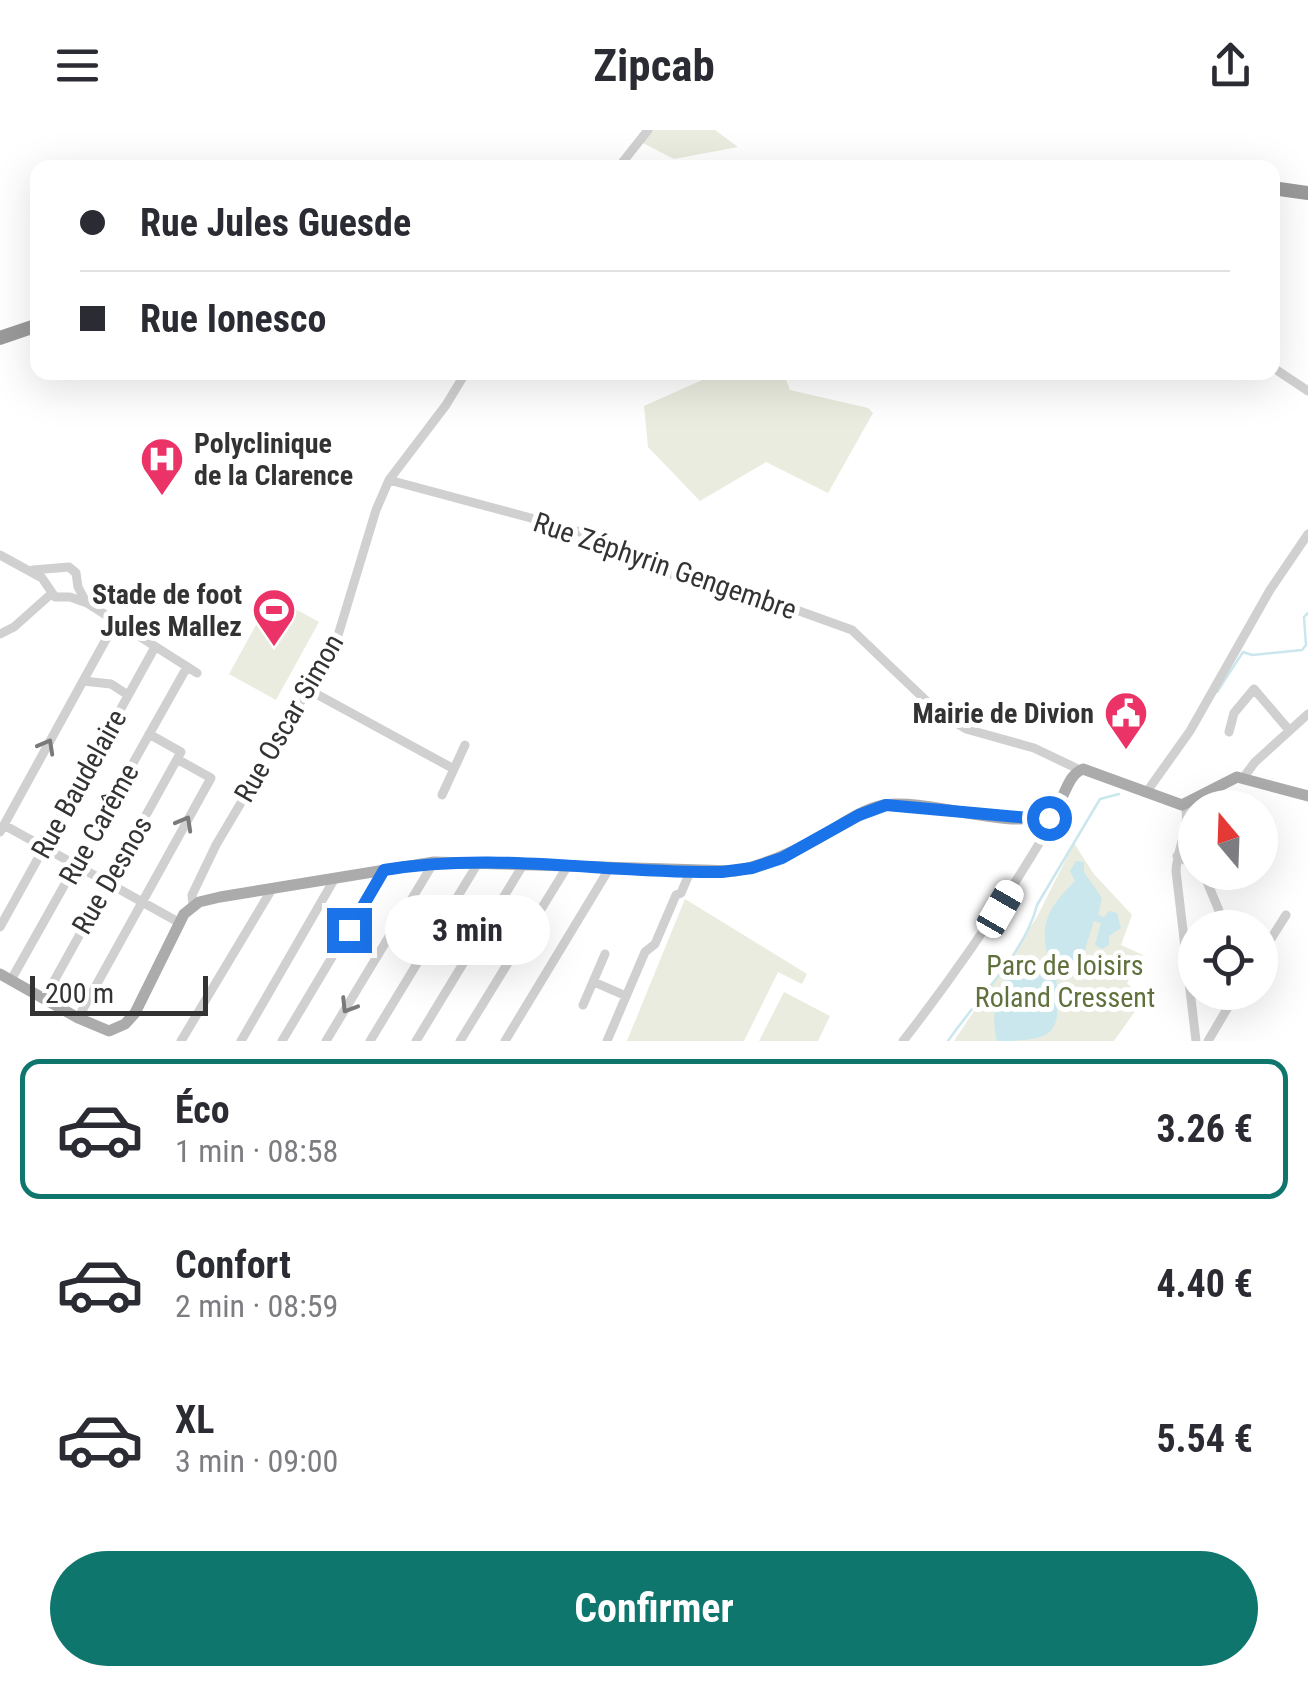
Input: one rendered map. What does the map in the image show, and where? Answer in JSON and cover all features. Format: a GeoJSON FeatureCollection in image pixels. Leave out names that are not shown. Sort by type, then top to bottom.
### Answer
{"type":"FeatureCollection","features":[{"type":"Feature","properties":{"kind":"highway"},"geometry":{"type":"LineString","coordinates":[[1280,186],[1308,190]]}},
{"type":"Feature","properties":{"kind":"highway"},"geometry":{"type":"LineString","coordinates":[[0,338],[30,327]]}},
{"type":"Feature","properties":{"kind":"main road"},"geometry":{"type":"LineString","coordinates":[[6,977],[78,1018],[118,1034],[135,1014],[192,906],[220,897],[434,862],[736,871],[792,853],[859,815],[886,805],[1029,818],[1047,814],[1061,801],[1078,770],[1178,801]]}},
{"type":"Feature","properties":{"kind":"main road"},"geometry":{"type":"LineString","coordinates":[[1210,790],[1232,778],[1243,778],[1308,796]]}},
{"type":"Feature","properties":{"kind":"street"},"geometry":{"type":"LineString","coordinates":[[624,160],[648,130]]}},
{"type":"Feature","properties":{"kind":"street"},"geometry":{"type":"LineString","coordinates":[[1280,372],[1308,391]]}},
{"type":"Feature","properties":{"kind":"street","name":"Rue Oscar Simon"},"geometry":{"type":"LineString","coordinates":[[192,906],[192,896],[216,846],[309,690],[344,622],[376,510],[389,480],[461,380]]}},
{"type":"Feature","properties":{"kind":"street","name":"Rue Zéphyrin Gengembre"},"geometry":{"type":"LineString","coordinates":[[389,480],[568,528],[617,545],[670,574],[766,599],[852,630],[938,712],[966,730],[1034,748],[1078,770]]}},
{"type":"Feature","properties":{"kind":"street"},"geometry":{"type":"LineString","coordinates":[[1148,790],[1190,730],[1270,590],[1308,534]]}},
{"type":"Feature","properties":{"kind":"street"},"geometry":{"type":"LineString","coordinates":[[0,554],[46,582],[50,594],[87,603],[197,673]]}},
{"type":"Feature","properties":{"kind":"street"},"geometry":{"type":"LineString","coordinates":[[30,570],[69,567],[76,573],[87,603]]}},
{"type":"Feature","properties":{"kind":"street"},"geometry":{"type":"LineString","coordinates":[[46,582],[50,570]]}},
{"type":"Feature","properties":{"kind":"street"},"geometry":{"type":"LineString","coordinates":[[70,597],[78,587]]}},
{"type":"Feature","properties":{"kind":"street"},"geometry":{"type":"LineString","coordinates":[[0,634],[14,628],[50,594]]}},
{"type":"Feature","properties":{"kind":"street"},"geometry":{"type":"LineString","coordinates":[[115,623],[2,828],[180,923]]}},
{"type":"Feature","properties":{"kind":"street","name":"Rue Baudelaire"},"geometry":{"type":"LineString","coordinates":[[0,927],[154,648]]}},
{"type":"Feature","properties":{"kind":"street","name":"Rue Carême"},"geometry":{"type":"LineString","coordinates":[[6,977],[76,866],[187,667]]}},
{"type":"Feature","properties":{"kind":"street"},"geometry":{"type":"LineString","coordinates":[[84,681],[111,684],[128,695]]}},
{"type":"Feature","properties":{"kind":"street"},"geometry":{"type":"LineString","coordinates":[[1228,732],[1234,713],[1254,689],[1289,730]]}},
{"type":"Feature","properties":{"kind":"street"},"geometry":{"type":"LineString","coordinates":[[309,690],[454,769]]}},
{"type":"Feature","properties":{"kind":"street"},"geometry":{"type":"LineString","coordinates":[[1243,778],[1308,714]]}},
{"type":"Feature","properties":{"kind":"street"},"geometry":{"type":"LineString","coordinates":[[78,1018],[211,778],[149,734]]}},
{"type":"Feature","properties":{"kind":"street"},"geometry":{"type":"LineString","coordinates":[[442,795],[465,745]]}},
{"type":"Feature","properties":{"kind":"street","name":"Rue Desnos"},"geometry":{"type":"LineString","coordinates":[[44,999],[179,756]]}},
{"type":"Feature","properties":{"kind":"street"},"geometry":{"type":"LineString","coordinates":[[903,1041],[1000,909],[1049,828],[1047,814]]}},
{"type":"Feature","properties":{"kind":"street"},"geometry":{"type":"LineString","coordinates":[[326,1041],[434,862]]}},
{"type":"Feature","properties":{"kind":"street"},"geometry":{"type":"LineString","coordinates":[[370,1041],[478,862]]}},
{"type":"Feature","properties":{"kind":"street"},"geometry":{"type":"LineString","coordinates":[[416,1041],[523,865]]}},
{"type":"Feature","properties":{"kind":"street"},"geometry":{"type":"LineString","coordinates":[[460,1041],[566,867]]}},
{"type":"Feature","properties":{"kind":"street"},"geometry":{"type":"LineString","coordinates":[[504,1041],[609,869]]}},
{"type":"Feature","properties":{"kind":"street"},"geometry":{"type":"LineString","coordinates":[[282,1041],[384,870]]}},
{"type":"Feature","properties":{"kind":"street"},"geometry":{"type":"LineString","coordinates":[[607,1041],[644,952],[655,944],[690,872]]}},
{"type":"Feature","properties":{"kind":"street"},"geometry":{"type":"LineString","coordinates":[[241,1041],[335,878]]}},
{"type":"Feature","properties":{"kind":"street"},"geometry":{"type":"LineString","coordinates":[[182,1041],[272,889]]}},
{"type":"Feature","properties":{"kind":"street"},"geometry":{"type":"LineString","coordinates":[[1179,890],[1196,1041]]}},
{"type":"Feature","properties":{"kind":"street"},"geometry":{"type":"LineString","coordinates":[[1278,925],[1286,915]]}},
{"type":"Feature","properties":{"kind":"street"},"geometry":{"type":"LineString","coordinates":[[583,1005],[605,954]]}},
{"type":"Feature","properties":{"kind":"street"},"geometry":{"type":"LineString","coordinates":[[594,982],[626,996]]}},
{"type":"Feature","properties":{"kind":"street"},"geometry":{"type":"LineString","coordinates":[[1208,1041],[1226,1010]]}},
{"type":"Feature","properties":{"kind":"green space"},"geometry":{"type":"Polygon","coordinates":[[[648,130],[715,130],[738,147],[674,159],[639,141],[648,130]]]}},
{"type":"Feature","properties":{"kind":"green space"},"geometry":{"type":"Polygon","coordinates":[[[702,380],[786,380],[790,390],[868,408],[873,413],[828,493],[766,462],[700,501],[648,447],[644,406],[702,380]]]}},
{"type":"Feature","properties":{"kind":"green space","name":"Stade de foot Jules Mallez"},"geometry":{"type":"Polygon","coordinates":[[[272,596],[319,622],[276,700],[229,674],[272,596]]]}},
{"type":"Feature","properties":{"kind":"green space","name":"Parc de loisirs Roland Cressent"},"geometry":{"type":"Polygon","coordinates":[[[1074,843],[1093,873],[1132,915],[1121,945],[1143,955],[1127,983],[1143,1000],[1114,1041],[954,1041],[1037,917],[1074,843]]]}},
{"type":"Feature","properties":{"kind":"green space"},"geometry":{"type":"Polygon","coordinates":[[[685,899],[807,974],[802,984],[778,972],[744,1041],[627,1041],[685,899]]]}},
{"type":"Feature","properties":{"kind":"green space"},"geometry":{"type":"Polygon","coordinates":[[[784,992],[830,1016],[818,1041],[759,1041],[784,992]]]}},
{"type":"Feature","properties":{"kind":"water"},"geometry":{"type":"Polygon","coordinates":[[[1076,861],[1084,862],[1084,872],[1102,898],[1098,915],[1117,913],[1121,928],[1109,936],[1109,945],[1102,949],[1095,945],[1101,923],[1094,921],[1080,965],[1056,972],[1058,1008],[1052,1029],[1034,1039],[997,1041],[994,1022],[1000,990],[1011,974],[1050,964],[1045,928],[1052,909],[1075,881],[1070,871],[1076,861]]]}},
{"type":"Feature","properties":{"kind":"waterway"},"geometry":{"type":"LineString","coordinates":[[1217,692],[1243,652],[1252,655],[1302,650],[1306,645],[1304,617],[1308,613]]}},
{"type":"Feature","properties":{"kind":"waterway"},"geometry":{"type":"LineString","coordinates":[[948,1041],[1022,940],[1037,905],[1100,799],[1119,794]]}},
{"type":"Feature","properties":{"kind":"place","name":"Polyclinique de la Clarence"},"geometry":{"type":"Point","coordinates":[162,497]}},
{"type":"Feature","properties":{"kind":"place","name":"Stade de foot Jules Mallez"},"geometry":{"type":"Point","coordinates":[274,648]}},
{"type":"Feature","properties":{"kind":"place","name":"Mairie de Divion"},"geometry":{"type":"Point","coordinates":[1126,751]}},
{"type":"Feature","properties":{"kind":"route"},"geometry":{"type":"LineString","coordinates":[[349,930],[384,870],[405,866],[478,862],[736,871],[782,858],[859,815],[886,805],[1029,818],[1047,814],[1049,818]]}}]}
